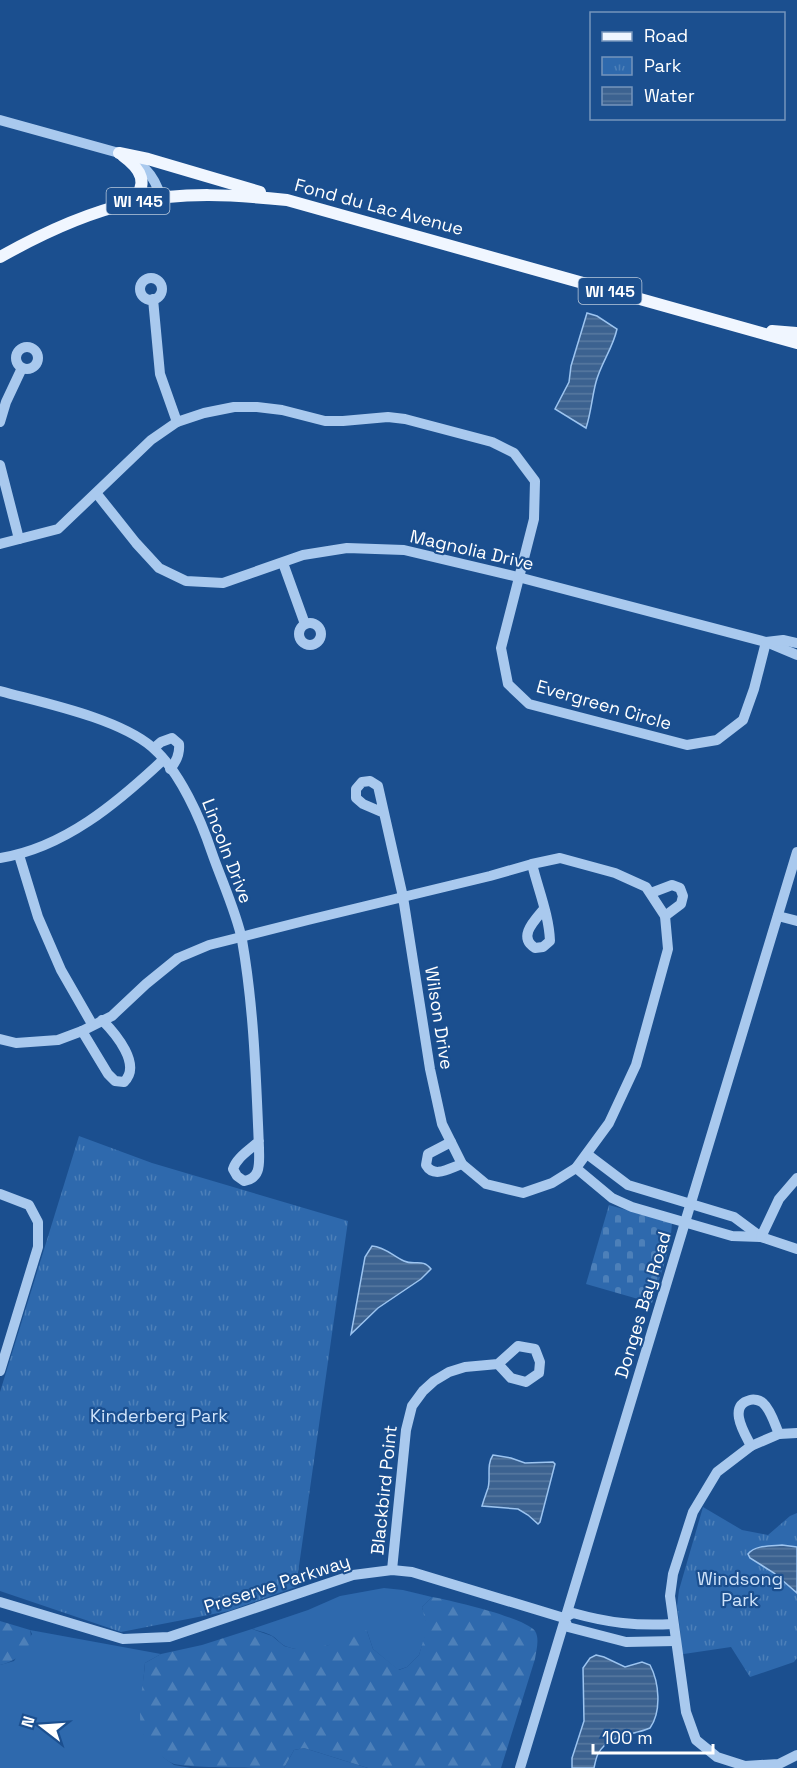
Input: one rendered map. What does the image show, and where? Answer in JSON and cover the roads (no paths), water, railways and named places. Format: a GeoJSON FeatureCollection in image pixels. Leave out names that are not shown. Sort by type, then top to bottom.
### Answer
{"type":"FeatureCollection","features":[{"type":"Feature","properties":{"kind":"main road"},"geometry":{"type":"LineString","coordinates":[[119,153],[148,159],[287,200]]}},
{"type":"Feature","properties":{"kind":"main road"},"geometry":{"type":"LineString","coordinates":[[119,153],[138,169],[141,175],[140,191],[131,202]]}},
{"type":"Feature","properties":{"kind":"main road","name":"Fond du Lac Avenue"},"geometry":{"type":"LineString","coordinates":[[0,257],[50,230],[131,202],[161,198],[235,195],[287,200],[797,343]]}},
{"type":"Feature","properties":{"kind":"main road","name":"Fond du Lac Avenue"},"geometry":{"type":"LineString","coordinates":[[750,329],[797,333]]}},
{"type":"Feature","properties":{"kind":"street"},"geometry":{"type":"LineString","coordinates":[[0,120],[119,153],[134,160],[146,168],[155,180],[161,198]]}},
{"type":"Feature","properties":{"kind":"street"},"geometry":{"type":"LineString","coordinates":[[153,299],[160,374],[177,422]]}},
{"type":"Feature","properties":{"kind":"street"},"geometry":{"type":"LineString","coordinates":[[0,422],[6,402],[22,368]]}},
{"type":"Feature","properties":{"kind":"street","name":"Evergreen Circle"},"geometry":{"type":"LineString","coordinates":[[0,544],[58,529],[151,440],[177,422],[204,413],[234,407],[257,407],[282,410],[325,421],[388,417],[405,419],[492,442],[514,453],[535,481],[534,519],[501,648],[508,684],[529,704],[687,745],[717,740],[743,720],[766,642]]}},
{"type":"Feature","properties":{"kind":"street"},"geometry":{"type":"LineString","coordinates":[[0,465],[19,539]]}},
{"type":"Feature","properties":{"kind":"street","name":"Magnolia Drive"},"geometry":{"type":"LineString","coordinates":[[97,494],[159,568],[186,580],[223,583],[303,555],[346,548],[404,550],[518,577],[766,642],[797,655]]}},
{"type":"Feature","properties":{"kind":"street"},"geometry":{"type":"LineString","coordinates":[[283,563],[305,624]]}},
{"type":"Feature","properties":{"kind":"street","name":"Magnolia Drive"},"geometry":{"type":"LineString","coordinates":[[766,642],[783,640],[797,644]]}},
{"type":"Feature","properties":{"kind":"street","name":"Lincoln Drive"},"geometry":{"type":"LineString","coordinates":[[0,691],[126,729],[154,748],[179,781],[202,822],[242,937],[253,1022],[259,1140]]}},
{"type":"Feature","properties":{"kind":"street"},"geometry":{"type":"LineString","coordinates":[[154,748],[161,742],[172,738],[179,744],[179,754],[170,769]]}},
{"type":"Feature","properties":{"kind":"street"},"geometry":{"type":"LineString","coordinates":[[0,858],[19,855],[50,844],[96,816],[128,792],[163,760]]}},
{"type":"Feature","properties":{"kind":"street","name":"Wilson Drive"},"geometry":{"type":"LineString","coordinates":[[384,813],[403,897],[430,1069],[442,1124],[462,1164],[486,1184],[523,1193],[552,1183],[576,1168]]}},
{"type":"Feature","properties":{"kind":"street","name":"Donges Bay Road"},"geometry":{"type":"LineString","coordinates":[[520,1768],[797,852]]}},
{"type":"Feature","properties":{"kind":"street"},"geometry":{"type":"LineString","coordinates":[[19,855],[38,917],[62,970],[97,1022],[110,1028],[132,1066],[130,1076],[124,1082],[115,1081],[108,1074],[82,1031]]}},
{"type":"Feature","properties":{"kind":"street"},"geometry":{"type":"LineString","coordinates":[[0,1039],[16,1043],[58,1040],[82,1031],[112,1016],[178,958],[209,945],[560,858],[615,873],[646,887],[665,916],[668,949],[636,1065],[609,1123],[576,1168],[612,1198],[632,1207],[732,1236],[761,1237],[796,1245]]}},
{"type":"Feature","properties":{"kind":"street"},"geometry":{"type":"LineString","coordinates":[[532,864],[544,909]]}},
{"type":"Feature","properties":{"kind":"street"},"geometry":{"type":"LineString","coordinates":[[651,893],[672,885],[680,888],[683,896],[681,904],[665,916]]}},
{"type":"Feature","properties":{"kind":"street"},"geometry":{"type":"LineString","coordinates":[[778,916],[797,921]]}},
{"type":"Feature","properties":{"kind":"street"},"geometry":{"type":"LineString","coordinates":[[451,1142],[428,1154],[426,1165],[429,1171],[435,1173],[462,1164]]}},
{"type":"Feature","properties":{"kind":"street"},"geometry":{"type":"LineString","coordinates":[[587,1154],[628,1185],[734,1217],[761,1237]]}},
{"type":"Feature","properties":{"kind":"street"},"geometry":{"type":"LineString","coordinates":[[761,1237],[779,1199],[797,1178]]}},
{"type":"Feature","properties":{"kind":"street"},"geometry":{"type":"LineString","coordinates":[[0,1194],[29,1204],[38,1222],[38,1247],[1,1366]]}},
{"type":"Feature","properties":{"kind":"street","name":"Blackbird Point"},"geometry":{"type":"LineString","coordinates":[[392,1570],[406,1430],[412,1406],[423,1391],[448,1372],[465,1367],[498,1364]]}},
{"type":"Feature","properties":{"kind":"street"},"geometry":{"type":"LineString","coordinates":[[751,1446],[739,1422],[738,1412],[744,1403],[751,1400],[758,1400],[764,1404],[779,1434]]}},
{"type":"Feature","properties":{"kind":"street"},"geometry":{"type":"LineString","coordinates":[[797,1433],[779,1434],[751,1446],[717,1472],[693,1512],[673,1574],[670,1596],[686,1712],[696,1740],[717,1757],[745,1766],[779,1764],[797,1755]]}},
{"type":"Feature","properties":{"kind":"street","name":"Preserve Parkway"},"geometry":{"type":"LineString","coordinates":[[0,1602],[123,1639],[169,1636],[353,1575],[392,1570],[412,1572],[564,1618]]}},
{"type":"Feature","properties":{"kind":"street"},"geometry":{"type":"LineString","coordinates":[[673,1624],[636,1626],[573,1613],[564,1618],[568,1626],[626,1642],[675,1641]]}},
{"type":"Feature","properties":{"kind":"water"},"geometry":{"type":"Polygon","coordinates":[[[587,313],[597,316],[617,329],[598,375],[586,428],[555,409],[569,382],[571,366],[587,313]]]}},
{"type":"Feature","properties":{"kind":"water"},"geometry":{"type":"Polygon","coordinates":[[[372,1246],[408,1262],[425,1264],[431,1269],[421,1279],[378,1308],[351,1334],[365,1257],[372,1246]]]}},
{"type":"Feature","properties":{"kind":"water"},"geometry":{"type":"Polygon","coordinates":[[[493,1455],[525,1463],[553,1462],[555,1464],[538,1524],[518,1509],[482,1506],[489,1484],[490,1463],[493,1455]]]}},
{"type":"Feature","properties":{"kind":"water"},"geometry":{"type":"Polygon","coordinates":[[[782,1545],[797,1547],[797,1593],[774,1573],[750,1558],[748,1554],[759,1547],[782,1545]]]}},
{"type":"Feature","properties":{"kind":"water"},"geometry":{"type":"Polygon","coordinates":[[[596,1655],[625,1667],[642,1662],[650,1665],[657,1688],[658,1705],[650,1728],[621,1736],[602,1747],[594,1768],[572,1768],[572,1758],[584,1721],[583,1668],[590,1658],[596,1655]]]}},
{"type":"Feature","properties":{"kind":"park label","name":"Kinderberg Park"},"geometry":{"type":"Point","coordinates":[159,1416]}},
{"type":"Feature","properties":{"kind":"park label","name":"Windsong Park"},"geometry":{"type":"Point","coordinates":[740,1589]}}]}
